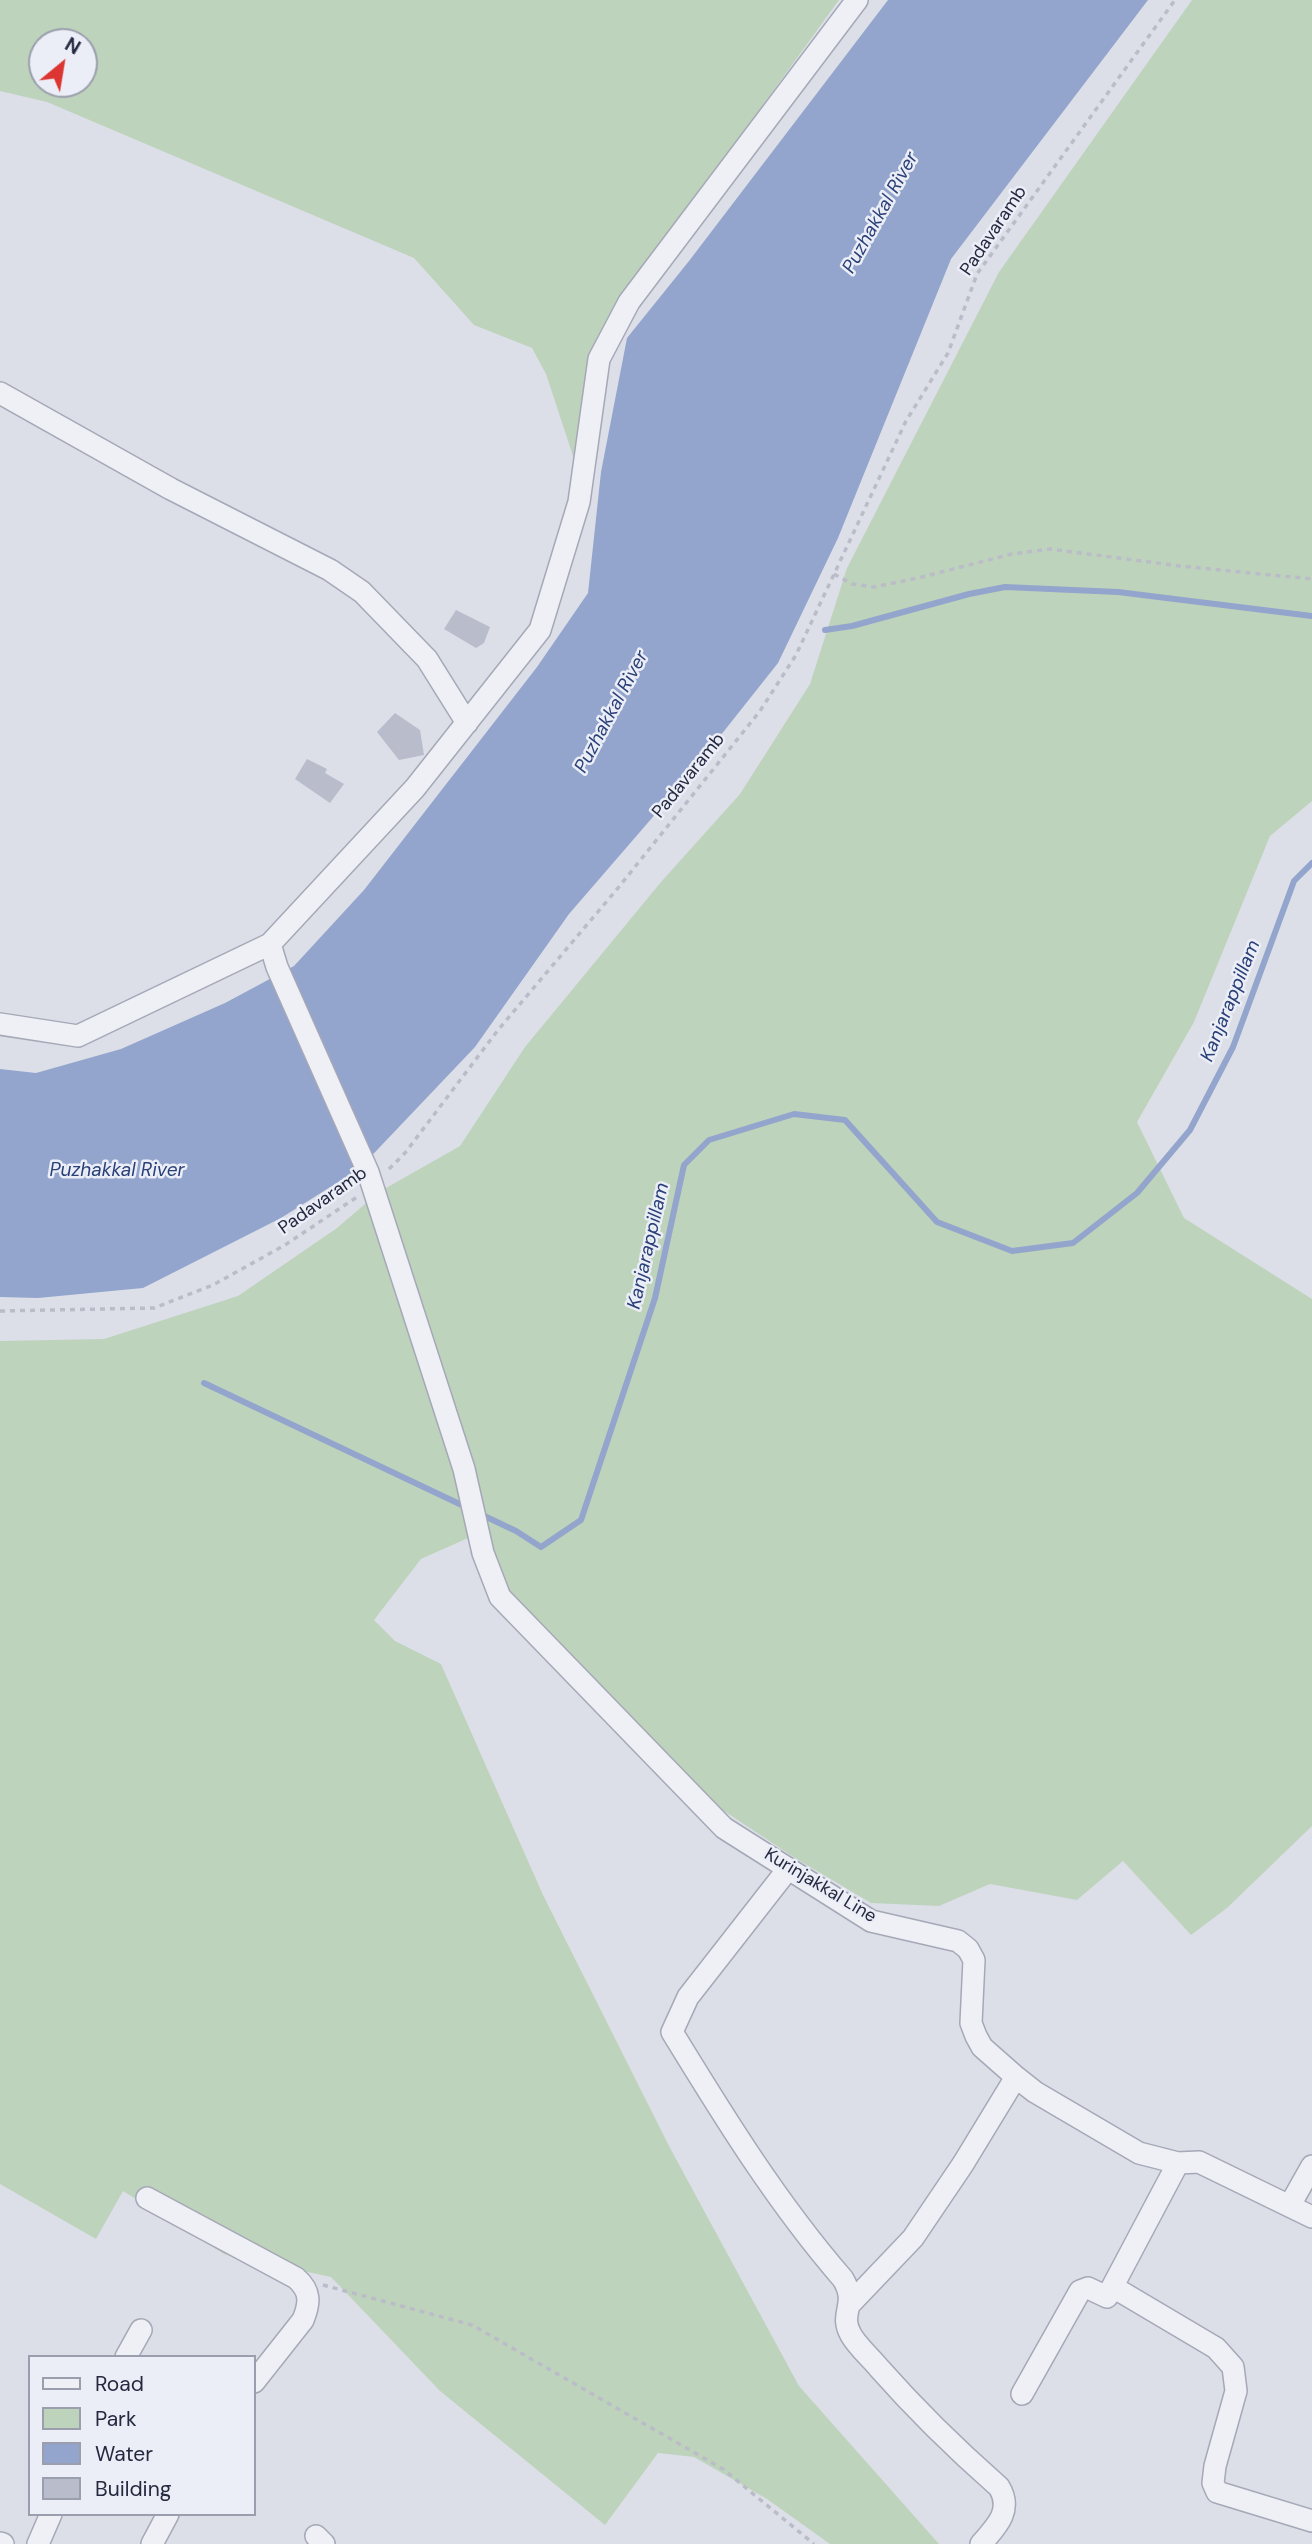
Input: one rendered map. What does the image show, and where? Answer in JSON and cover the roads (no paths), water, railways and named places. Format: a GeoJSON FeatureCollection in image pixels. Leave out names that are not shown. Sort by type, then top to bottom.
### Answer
{"type":"FeatureCollection","features":[{"type":"Feature","properties":{"kind":"street"},"geometry":{"type":"LineString","coordinates":[[0,1024],[78,1036],[270,944],[415,788],[540,630],[579,502],[599,359],[629,302],[857,0]]}},
{"type":"Feature","properties":{"kind":"street"},"geometry":{"type":"LineString","coordinates":[[0,393],[171,489],[330,570],[362,592],[427,659],[467,723]]}},
{"type":"Feature","properties":{"kind":"street","name":"Kurinjakkal Line"},"geometry":{"type":"LineString","coordinates":[[270,944],[277,967],[370,1179],[469,1490],[483,1553],[500,1597],[724,1828],[871,1921],[958,1941],[968,1949],[974,1960],[973,2029],[982,2047],[1035,2092],[1139,2153],[1178,2163],[1199,2162],[1312,2217]]}},
{"type":"Feature","properties":{"kind":"street"},"geometry":{"type":"LineString","coordinates":[[788,1868],[688,1997],[672,2032],[723,2116],[770,2185],[843,2279],[849,2290],[851,2303]]}},
{"type":"Feature","properties":{"kind":"street"},"geometry":{"type":"LineString","coordinates":[[981,2544],[999,2521],[1006,2498],[999,2487],[899,2390],[853,2337],[846,2317],[851,2303],[913,2238],[963,2164],[1016,2077]]}},
{"type":"Feature","properties":{"kind":"street"},"geometry":{"type":"LineString","coordinates":[[1022,2394],[1080,2291],[1088,2288],[1107,2297],[1178,2163]]}},
{"type":"Feature","properties":{"kind":"street"},"geometry":{"type":"LineString","coordinates":[[1290,2205],[1312,2166]]}},
{"type":"Feature","properties":{"kind":"street"},"geometry":{"type":"LineString","coordinates":[[147,2198],[296,2278],[305,2286],[309,2296],[303,2320],[256,2379]]}},
{"type":"Feature","properties":{"kind":"street"},"geometry":{"type":"LineString","coordinates":[[1113,2287],[1216,2348],[1233,2367],[1236,2390],[1215,2466],[1213,2483],[1217,2492],[1312,2521]]}},
{"type":"Feature","properties":{"kind":"street"},"geometry":{"type":"LineString","coordinates":[[127,2355],[141,2330]]}},
{"type":"Feature","properties":{"kind":"street"},"geometry":{"type":"LineString","coordinates":[[38,2544],[50,2516]]}},
{"type":"Feature","properties":{"kind":"street"},"geometry":{"type":"LineString","coordinates":[[152,2544],[167,2516]]}},
{"type":"Feature","properties":{"kind":"water","name":"Puzhakkal River"},"geometry":{"type":"Polygon","coordinates":[[[888,0],[1148,0],[951,259],[838,538],[778,663],[690,774],[569,914],[475,1047],[359,1169],[281,1218],[143,1288],[38,1298],[0,1297],[0,1069],[36,1073],[121,1049],[225,1003],[294,966],[364,890],[537,667],[588,593],[601,472],[627,338],[888,0]]]}},
{"type":"Feature","properties":{"kind":"waterway"},"geometry":{"type":"LineString","coordinates":[[825,630],[852,626],[969,594],[1005,587],[1118,592],[1312,616]]}},
{"type":"Feature","properties":{"kind":"waterway","name":"Kanjarappillam"},"geometry":{"type":"LineString","coordinates":[[478,1513],[516,1531],[541,1547],[581,1520],[655,1298],[684,1165],[709,1140],[794,1114],[845,1120],[937,1222],[1012,1251],[1073,1243],[1137,1193],[1190,1130],[1233,1047],[1294,881],[1312,863]]}},
{"type":"Feature","properties":{"kind":"waterway","name":"Kanjarappillam"},"geometry":{"type":"LineString","coordinates":[[204,1383],[468,1508]]}}]}
